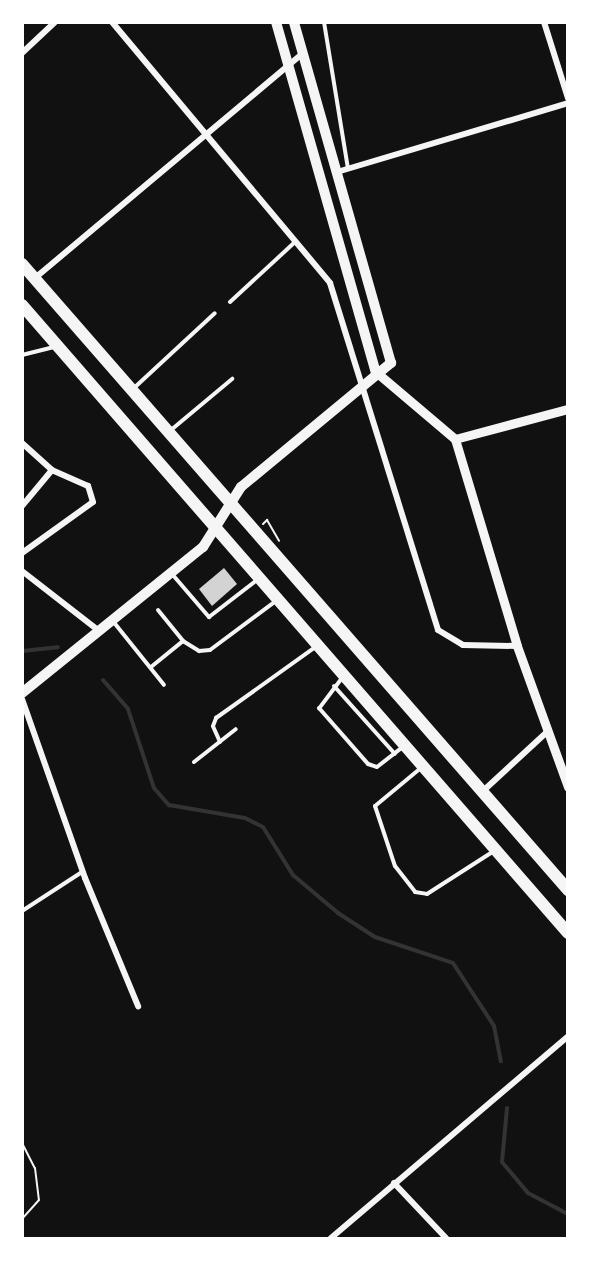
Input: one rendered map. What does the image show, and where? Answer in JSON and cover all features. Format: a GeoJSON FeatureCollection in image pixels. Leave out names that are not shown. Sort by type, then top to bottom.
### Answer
{"type":"FeatureCollection","features":[{"type":"Feature","properties":{"kind":"highway"},"geometry":{"type":"LineString","coordinates":[[22,264],[567,890]]}},
{"type":"Feature","properties":{"kind":"highway"},"geometry":{"type":"LineString","coordinates":[[22,305],[567,933]]}},
{"type":"Feature","properties":{"kind":"main road"},"geometry":{"type":"LineString","coordinates":[[276,22],[376,372]]}},
{"type":"Feature","properties":{"kind":"main road"},"geometry":{"type":"LineString","coordinates":[[22,693],[171,573],[216,531],[230,502],[363,381],[391,363],[294,22]]}},
{"type":"Feature","properties":{"kind":"street"},"geometry":{"type":"LineString","coordinates":[[22,53],[55,22]]}},
{"type":"Feature","properties":{"kind":"street"},"geometry":{"type":"LineString","coordinates":[[112,22],[202,135],[296,242],[336,294],[438,630],[463,645],[517,646]]}},
{"type":"Feature","properties":{"kind":"street"},"geometry":{"type":"LineString","coordinates":[[544,22],[567,98]]}},
{"type":"Feature","properties":{"kind":"street"},"geometry":{"type":"LineString","coordinates":[[35,278],[202,135],[303,53]]}},
{"type":"Feature","properties":{"kind":"street"},"geometry":{"type":"LineString","coordinates":[[337,172],[567,103]]}},
{"type":"Feature","properties":{"kind":"street"},"geometry":{"type":"LineString","coordinates":[[389,380],[391,363]]}},
{"type":"Feature","properties":{"kind":"street"},"geometry":{"type":"LineString","coordinates":[[376,372],[389,380],[401,397],[455,439],[517,646],[567,787]]}},
{"type":"Feature","properties":{"kind":"street"},"geometry":{"type":"LineString","coordinates":[[455,439],[567,409]]}},
{"type":"Feature","properties":{"kind":"street"},"geometry":{"type":"LineString","coordinates":[[22,442],[52,470],[88,486],[93,502],[22,553]]}},
{"type":"Feature","properties":{"kind":"street"},"geometry":{"type":"LineString","coordinates":[[22,506],[52,470]]}},
{"type":"Feature","properties":{"kind":"street"},"geometry":{"type":"LineString","coordinates":[[22,571],[99,632]]}},
{"type":"Feature","properties":{"kind":"street"},"geometry":{"type":"LineString","coordinates":[[22,699],[83,872],[138,1006]]}},
{"type":"Feature","properties":{"kind":"street"},"geometry":{"type":"LineString","coordinates":[[483,791],[547,732]]}},
{"type":"Feature","properties":{"kind":"street"},"geometry":{"type":"LineString","coordinates":[[331,1239],[567,1036]]}},
{"type":"Feature","properties":{"kind":"street"},"geometry":{"type":"LineString","coordinates":[[394,1183],[446,1239]]}},
{"type":"Feature","properties":{"kind":"lane"},"geometry":{"type":"LineString","coordinates":[[324,22],[348,169]]}},
{"type":"Feature","properties":{"kind":"lane"},"geometry":{"type":"LineString","coordinates":[[230,302],[296,242]]}},
{"type":"Feature","properties":{"kind":"lane"},"geometry":{"type":"LineString","coordinates":[[131,391],[215,314]]}},
{"type":"Feature","properties":{"kind":"lane"},"geometry":{"type":"LineString","coordinates":[[22,355],[57,346]]}},
{"type":"Feature","properties":{"kind":"lane"},"geometry":{"type":"LineString","coordinates":[[168,432],[232,379]]}},
{"type":"Feature","properties":{"kind":"lane"},"geometry":{"type":"LineString","coordinates":[[171,573],[209,617],[259,579]]}},
{"type":"Feature","properties":{"kind":"lane"},"geometry":{"type":"LineString","coordinates":[[158,610],[183,641],[199,651],[210,650],[278,600]]}},
{"type":"Feature","properties":{"kind":"lane"},"geometry":{"type":"LineString","coordinates":[[112,620],[164,686]]}},
{"type":"Feature","properties":{"kind":"lane"},"geometry":{"type":"LineString","coordinates":[[150,668],[183,641]]}},
{"type":"Feature","properties":{"kind":"lane"},"geometry":{"type":"LineString","coordinates":[[220,742],[213,726],[216,718],[317,645]]}},
{"type":"Feature","properties":{"kind":"lane"},"geometry":{"type":"LineString","coordinates":[[344,676],[334,686],[320,708],[368,764],[377,767],[405,746]]}},
{"type":"Feature","properties":{"kind":"lane"},"geometry":{"type":"LineString","coordinates":[[334,686],[394,754]]}},
{"type":"Feature","properties":{"kind":"lane"},"geometry":{"type":"LineString","coordinates":[[194,762],[236,729]]}},
{"type":"Feature","properties":{"kind":"lane"},"geometry":{"type":"LineString","coordinates":[[423,767],[375,806],[395,866],[415,892],[427,894],[495,850]]}},
{"type":"Feature","properties":{"kind":"lane"},"geometry":{"type":"LineString","coordinates":[[22,911],[83,872]]}},
{"type":"Feature","properties":{"kind":"path"},"geometry":{"type":"LineString","coordinates":[[22,1143],[35,1168],[39,1200],[22,1219]]}},
{"type":"Feature","properties":{"kind":"building"},"geometry":{"type":"Polygon","coordinates":[[[224,568],[237,584],[212,606],[199,589],[224,568]]]}},
{"type":"Feature","properties":{"kind":"waterway"},"geometry":{"type":"LineString","coordinates":[[22,651],[58,647]]}},
{"type":"Feature","properties":{"kind":"waterway"},"geometry":{"type":"LineString","coordinates":[[103,680],[128,709],[154,788],[169,805],[245,818],[263,827],[293,875],[338,913],[375,937],[453,963],[494,1026],[501,1061]]}},
{"type":"Feature","properties":{"kind":"waterway"},"geometry":{"type":"LineString","coordinates":[[507,1108],[502,1162],[528,1193],[568,1214]]}}]}
